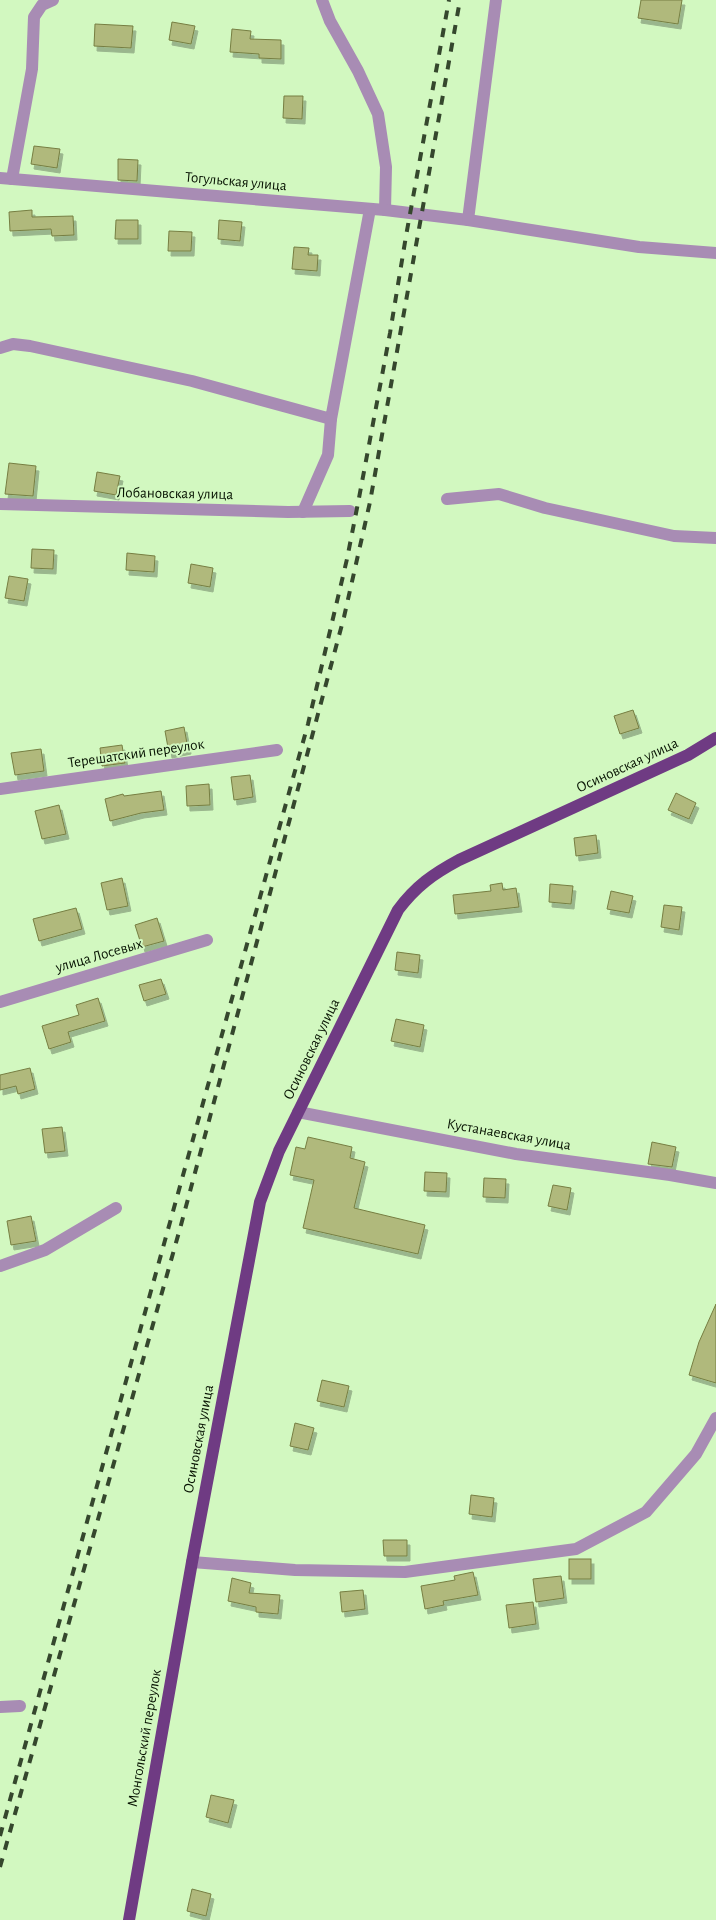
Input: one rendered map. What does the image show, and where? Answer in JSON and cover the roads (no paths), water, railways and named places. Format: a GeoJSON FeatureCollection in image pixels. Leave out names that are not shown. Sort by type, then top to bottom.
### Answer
{"type":"FeatureCollection","features":[{"type":"Feature","properties":{"kind":"main road","name":"Осиновская улица"},"geometry":{"type":"LineString","coordinates":[[192,1562],[260,1202],[273,1165],[298,1112],[398,910],[411,893],[434,874],[459,860],[688,755],[716,738]]}},
{"type":"Feature","properties":{"kind":"main road","name":"Монгольский переулок"},"geometry":{"type":"LineString","coordinates":[[129,1920],[192,1562]]}},
{"type":"Feature","properties":{"kind":"street"},"geometry":{"type":"LineString","coordinates":[[6,178],[32,69],[34,16],[42,5],[52,0]]}},
{"type":"Feature","properties":{"kind":"street"},"geometry":{"type":"LineString","coordinates":[[322,0],[330,21],[358,71],[378,114],[386,167],[386,210]]}},
{"type":"Feature","properties":{"kind":"street"},"geometry":{"type":"LineString","coordinates":[[468,220],[496,0]]}},
{"type":"Feature","properties":{"kind":"street","name":"Тогульская улица"},"geometry":{"type":"LineString","coordinates":[[6,178],[386,210],[468,220],[639,247],[716,252]]}},
{"type":"Feature","properties":{"kind":"street"},"geometry":{"type":"LineString","coordinates":[[304,512],[328,456],[330,419],[370,209]]}},
{"type":"Feature","properties":{"kind":"street"},"geometry":{"type":"LineString","coordinates":[[0,348],[13,344],[30,346],[192,382],[330,419]]}},
{"type":"Feature","properties":{"kind":"street"},"geometry":{"type":"LineString","coordinates":[[446,499],[499,494],[545,508],[674,536],[705,539],[716,538]]}},
{"type":"Feature","properties":{"kind":"street","name":"Лобановская улица"},"geometry":{"type":"LineString","coordinates":[[0,504],[304,512],[350,511]]}},
{"type":"Feature","properties":{"kind":"street","name":"Терешатский переулок"},"geometry":{"type":"LineString","coordinates":[[0,789],[277,750]]}},
{"type":"Feature","properties":{"kind":"street","name":"улица Лосевых"},"geometry":{"type":"LineString","coordinates":[[0,1002],[207,940]]}},
{"type":"Feature","properties":{"kind":"street","name":"Кустанаевская улица"},"geometry":{"type":"LineString","coordinates":[[298,1112],[516,1154],[670,1174],[716,1182]]}},
{"type":"Feature","properties":{"kind":"street"},"geometry":{"type":"LineString","coordinates":[[0,1266],[45,1250],[116,1208]]}},
{"type":"Feature","properties":{"kind":"street"},"geometry":{"type":"LineString","coordinates":[[192,1562],[295,1570],[405,1572],[576,1549],[646,1512],[696,1454],[716,1418]]}},
{"type":"Feature","properties":{"kind":"street"},"geometry":{"type":"LineString","coordinates":[[0,1707],[20,1706]]}},
{"type":"Feature","properties":{"kind":"railway"},"geometry":{"type":"LineString","coordinates":[[0,1836],[308,724],[347,559],[359,498],[449,0]]}},
{"type":"Feature","properties":{"kind":"railway"},"geometry":{"type":"LineString","coordinates":[[0,1867],[181,1225],[344,617],[370,502],[460,0]]}}]}
